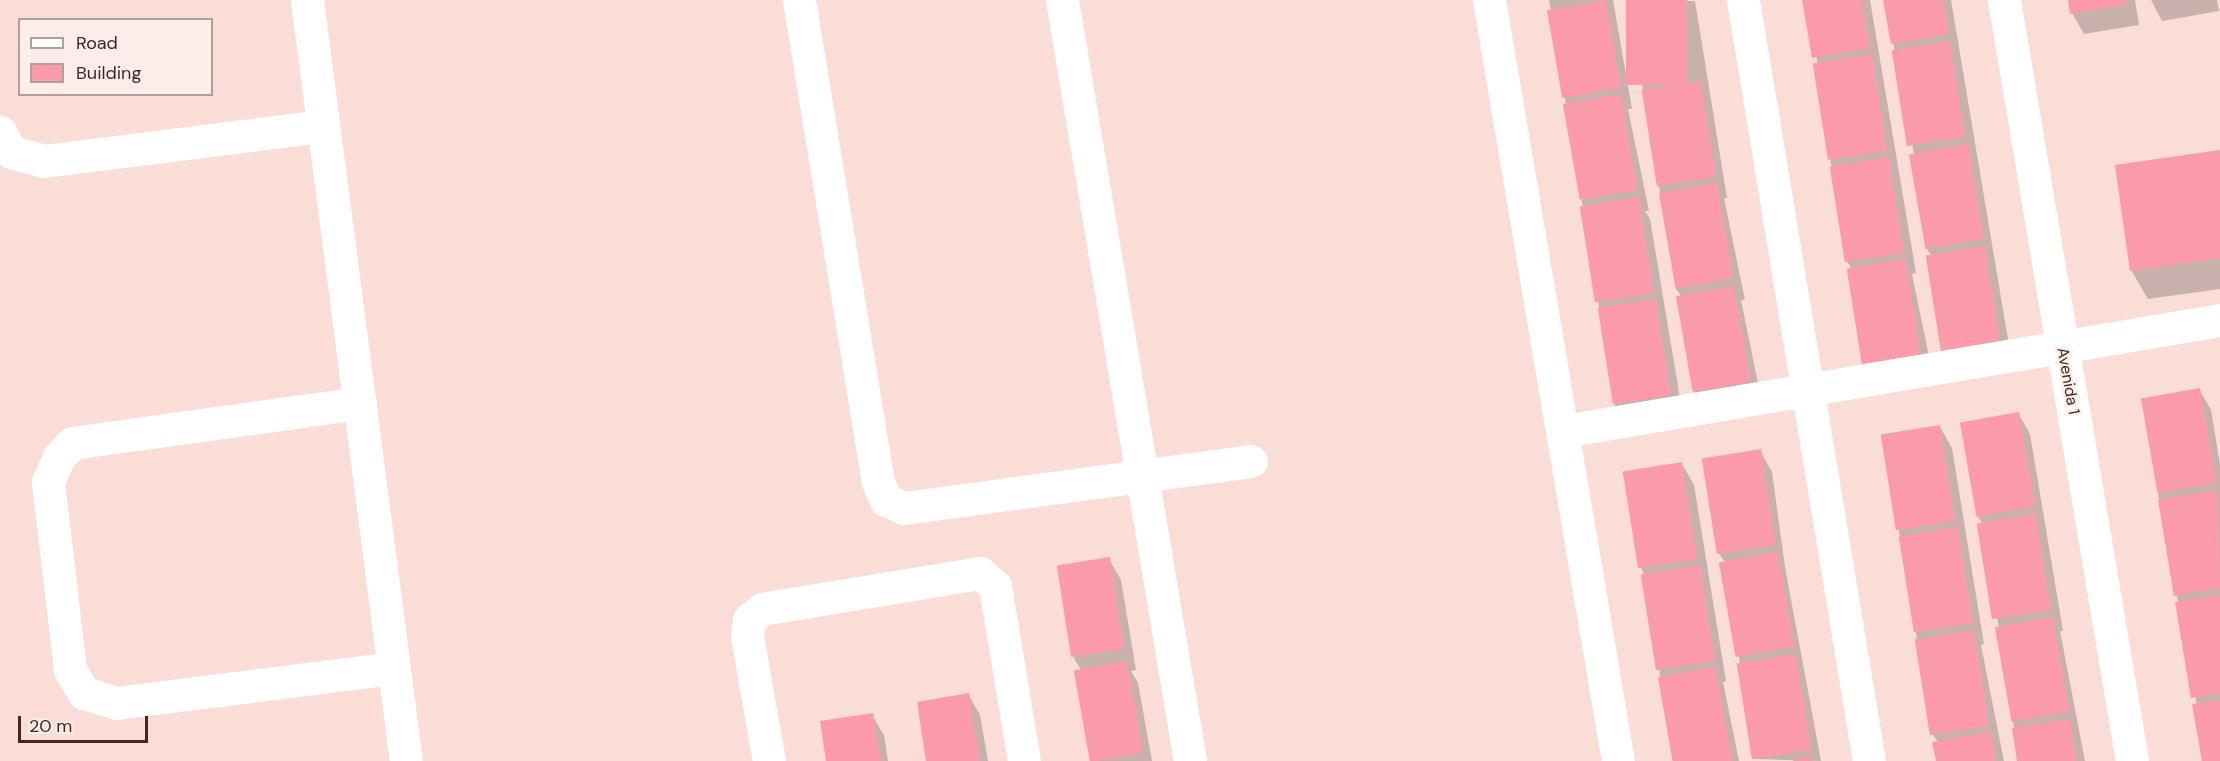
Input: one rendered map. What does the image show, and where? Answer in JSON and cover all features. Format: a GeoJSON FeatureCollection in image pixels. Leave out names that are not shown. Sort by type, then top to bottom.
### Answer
{"type":"FeatureCollection","features":[{"type":"Feature","properties":{"kind":"street"},"geometry":{"type":"LineString","coordinates":[[307,0],[406,761]]}},
{"type":"Feature","properties":{"kind":"street"},"geometry":{"type":"LineString","coordinates":[[799,0],[878,482],[886,500],[904,508],[1251,461]]}},
{"type":"Feature","properties":{"kind":"street"},"geometry":{"type":"LineString","coordinates":[[1062,0],[1140,475],[1190,761]]}},
{"type":"Feature","properties":{"kind":"street"},"geometry":{"type":"LineString","coordinates":[[1490,0],[1618,761]]}},
{"type":"Feature","properties":{"kind":"street"},"geometry":{"type":"LineString","coordinates":[[1743,0],[1869,761]]}},
{"type":"Feature","properties":{"kind":"street","name":"Avenida 1"},"geometry":{"type":"LineString","coordinates":[[2004,0],[2132,761]]}},
{"type":"Feature","properties":{"kind":"street"},"geometry":{"type":"LineString","coordinates":[[0,132],[12,152],[44,161],[323,126]]}},
{"type":"Feature","properties":{"kind":"street"},"geometry":{"type":"LineString","coordinates":[[1563,431],[2220,320]]}},
{"type":"Feature","properties":{"kind":"street"},"geometry":{"type":"LineString","coordinates":[[360,403],[72,443],[59,457],[48,482],[70,670],[84,693],[116,703],[394,668]]}},
{"type":"Feature","properties":{"kind":"street"},"geometry":{"type":"LineString","coordinates":[[769,761],[747,636],[749,620],[762,609],[980,573],[994,586],[1024,761]]}},
{"type":"Feature","properties":{"kind":"building"},"geometry":{"type":"Polygon","coordinates":[[[1606,0],[1621,88],[1562,98],[1547,10],[1606,0]]]}},
{"type":"Feature","properties":{"kind":"building"},"geometry":{"type":"Polygon","coordinates":[[[1626,0],[1687,0],[1687,85],[1626,85],[1626,0]]]}},
{"type":"Feature","properties":{"kind":"building"},"geometry":{"type":"Polygon","coordinates":[[[1802,0],[1862,0],[1870,48],[1812,58],[1802,0]]]}},
{"type":"Feature","properties":{"kind":"building"},"geometry":{"type":"Polygon","coordinates":[[[1883,0],[1943,0],[1949,34],[1891,44],[1883,0]]]}},
{"type":"Feature","properties":{"kind":"building"},"geometry":{"type":"Polygon","coordinates":[[[2068,0],[2128,0],[2128,4],[2070,14],[2068,0]]]}},
{"type":"Feature","properties":{"kind":"building"},"geometry":{"type":"Polygon","coordinates":[[[1950,41],[1965,137],[1907,146],[1892,50],[1950,41]]]}},
{"type":"Feature","properties":{"kind":"building"},"geometry":{"type":"Polygon","coordinates":[[[1872,54],[1887,151],[1828,160],[1813,63],[1872,54]]]}},
{"type":"Feature","properties":{"kind":"building"},"geometry":{"type":"Polygon","coordinates":[[[1701,81],[1716,177],[1657,186],[1642,90],[1701,81]]]}},
{"type":"Feature","properties":{"kind":"building"},"geometry":{"type":"Polygon","coordinates":[[[1621,94],[1638,190],[1580,200],[1563,104],[1621,94]]]}},
{"type":"Feature","properties":{"kind":"building"},"geometry":{"type":"Polygon","coordinates":[[[1968,144],[1985,239],[1926,249],[1909,154],[1968,144]]]}},
{"type":"Feature","properties":{"kind":"building"},"geometry":{"type":"Polygon","coordinates":[[[2220,150],[2220,258],[2130,271],[2115,165],[2220,150]]]}},
{"type":"Feature","properties":{"kind":"building"},"geometry":{"type":"Polygon","coordinates":[[[1889,157],[1904,253],[1845,262],[1830,166],[1889,157]]]}},
{"type":"Feature","properties":{"kind":"building"},"geometry":{"type":"Polygon","coordinates":[[[1717,183],[1734,279],[1676,289],[1659,193],[1717,183]]]}},
{"type":"Feature","properties":{"kind":"building"},"geometry":{"type":"Polygon","coordinates":[[[1639,197],[1654,293],[1595,302],[1580,206],[1639,197]]]}},
{"type":"Feature","properties":{"kind":"building"},"geometry":{"type":"Polygon","coordinates":[[[1985,246],[2000,342],[1941,351],[1926,255],[1985,246]]]}},
{"type":"Feature","properties":{"kind":"building"},"geometry":{"type":"Polygon","coordinates":[[[1906,259],[1921,355],[1862,364],[1847,268],[1906,259]]]}},
{"type":"Feature","properties":{"kind":"building"},"geometry":{"type":"Polygon","coordinates":[[[1734,286],[1751,382],[1693,392],[1676,296],[1734,286]]]}},
{"type":"Feature","properties":{"kind":"building"},"geometry":{"type":"Polygon","coordinates":[[[1656,299],[1671,395],[1613,404],[1598,308],[1656,299]]]}},
{"type":"Feature","properties":{"kind":"building"},"geometry":{"type":"Polygon","coordinates":[[[2200,388],[2217,483],[2158,493],[2141,398],[2200,388]]]}},
{"type":"Feature","properties":{"kind":"building"},"geometry":{"type":"Polygon","coordinates":[[[2019,412],[2036,507],[1977,517],[1960,422],[2019,412]]]}},
{"type":"Feature","properties":{"kind":"building"},"geometry":{"type":"Polygon","coordinates":[[[1940,425],[1955,521],[1896,530],[1881,434],[1940,425]]]}},
{"type":"Feature","properties":{"kind":"building"},"geometry":{"type":"Polygon","coordinates":[[[1761,449],[1776,545],[1717,554],[1702,458],[1761,449]]]}},
{"type":"Feature","properties":{"kind":"building"},"geometry":{"type":"Polygon","coordinates":[[[1682,462],[1697,559],[1638,568],[1623,471],[1682,462]]]}},
{"type":"Feature","properties":{"kind":"building"},"geometry":{"type":"Polygon","coordinates":[[[2217,490],[2220,588],[2174,596],[2158,500],[2217,490]]]}},
{"type":"Feature","properties":{"kind":"building"},"geometry":{"type":"Polygon","coordinates":[[[2036,514],[2051,610],[1992,619],[1977,523],[2036,514]]]}},
{"type":"Feature","properties":{"kind":"building"},"geometry":{"type":"Polygon","coordinates":[[[1958,527],[1973,623],[1914,632],[1899,536],[1958,527]]]}},
{"type":"Feature","properties":{"kind":"building"},"geometry":{"type":"Polygon","coordinates":[[[1778,552],[1795,647],[1736,657],[1719,562],[1778,552]]]}},
{"type":"Feature","properties":{"kind":"building"},"geometry":{"type":"Polygon","coordinates":[[[1110,557],[1125,649],[1071,657],[1057,565],[1110,557]]]}},
{"type":"Feature","properties":{"kind":"building"},"geometry":{"type":"Polygon","coordinates":[[[1700,565],[1715,661],[1656,670],[1641,574],[1700,565]]]}},
{"type":"Feature","properties":{"kind":"building"},"geometry":{"type":"Polygon","coordinates":[[[2220,595],[2220,693],[2191,698],[2175,602],[2220,595]]]}},
{"type":"Feature","properties":{"kind":"building"},"geometry":{"type":"Polygon","coordinates":[[[2053,617],[2070,712],[2012,722],[1995,627],[2053,617]]]}},
{"type":"Feature","properties":{"kind":"building"},"geometry":{"type":"Polygon","coordinates":[[[1974,630],[1989,726],[1930,735],[1915,639],[1974,630]]]}},
{"type":"Feature","properties":{"kind":"building"},"geometry":{"type":"Polygon","coordinates":[[[1796,654],[1811,750],[1752,759],[1737,663],[1796,654]]]}},
{"type":"Feature","properties":{"kind":"building"},"geometry":{"type":"Polygon","coordinates":[[[1127,661],[1143,753],[1090,761],[1074,670],[1127,661]]]}},
{"type":"Feature","properties":{"kind":"building"},"geometry":{"type":"Polygon","coordinates":[[[1716,667],[1732,761],[1673,761],[1658,677],[1716,667]]]}},
{"type":"Feature","properties":{"kind":"building"},"geometry":{"type":"Polygon","coordinates":[[[969,693],[980,761],[926,761],[917,702],[969,693]]]}},
{"type":"Feature","properties":{"kind":"building"},"geometry":{"type":"Polygon","coordinates":[[[2220,700],[2220,761],[2202,761],[2192,704],[2220,700]]]}},
{"type":"Feature","properties":{"kind":"building"},"geometry":{"type":"Polygon","coordinates":[[[873,713],[881,761],[826,761],[820,721],[873,713]]]}},
{"type":"Feature","properties":{"kind":"building"},"geometry":{"type":"Polygon","coordinates":[[[2070,719],[2077,761],[2017,761],[2012,728],[2070,719]]]}},
{"type":"Feature","properties":{"kind":"building"},"geometry":{"type":"Polygon","coordinates":[[[1991,732],[1996,761],[1936,761],[1932,742],[1991,732]]]}},
{"type":"Feature","properties":{"kind":"building"},"geometry":{"type":"Polygon","coordinates":[[[1812,757],[1813,761],[1793,761],[1793,760],[1812,757]]]}}]}
